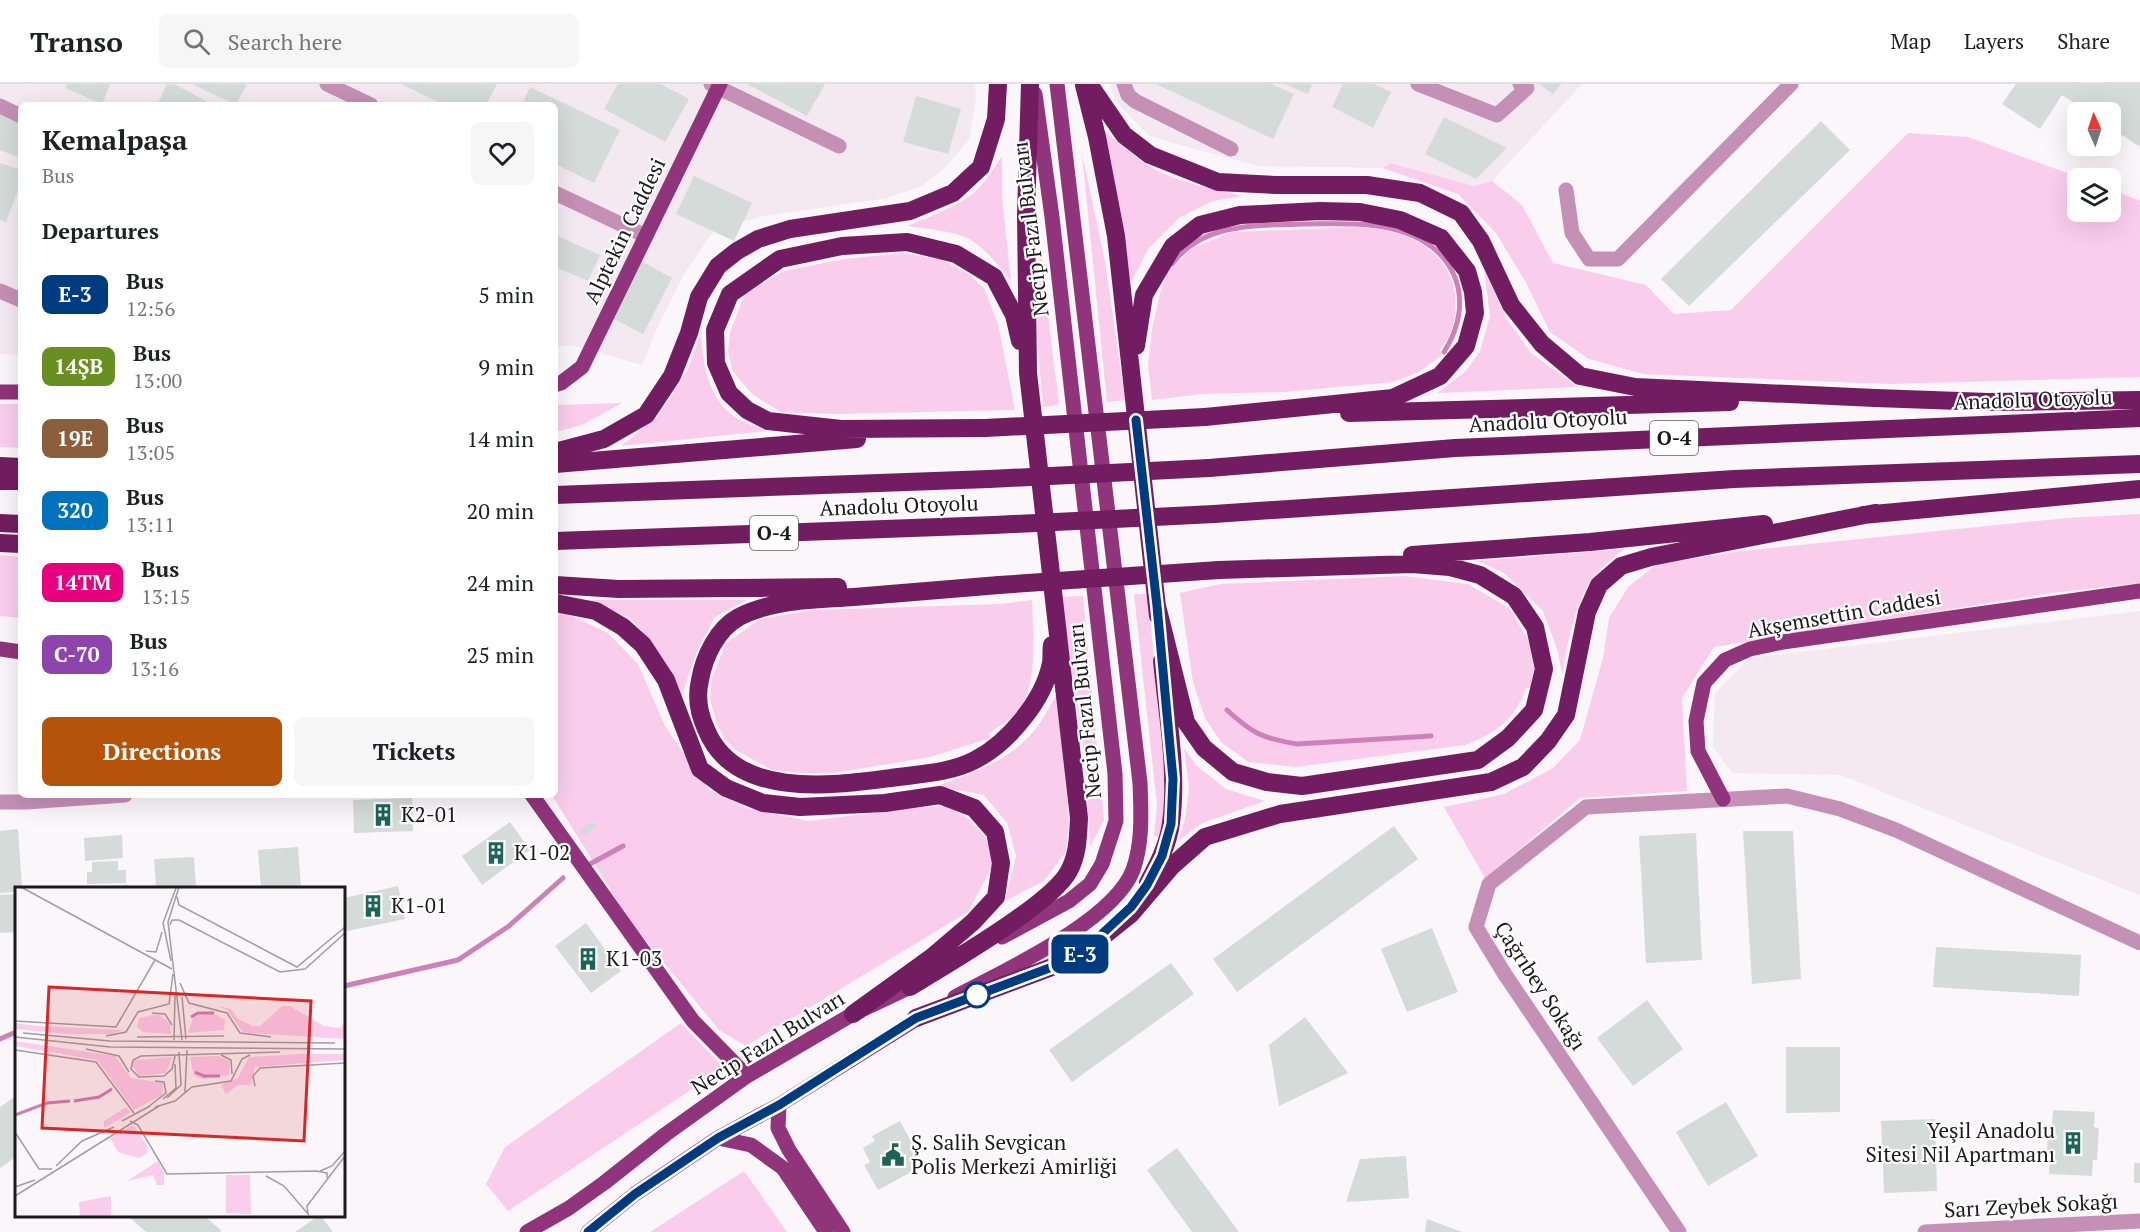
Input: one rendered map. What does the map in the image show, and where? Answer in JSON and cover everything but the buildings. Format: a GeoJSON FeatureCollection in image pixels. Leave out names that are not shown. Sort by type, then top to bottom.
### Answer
{"type":"FeatureCollection","features":[{"type":"Feature","properties":{"kind":"highway"},"geometry":{"type":"LineString","coordinates":[[558,451],[604,439],[646,415],[672,376],[689,333],[699,297],[718,266],[737,251],[758,239],[790,229],[910,211],[953,193],[981,167],[996,119],[998,84]]}},
{"type":"Feature","properties":{"kind":"highway"},"geometry":{"type":"LineString","coordinates":[[910,987],[1047,896],[1068,873],[1078,848],[1079,818],[1028,373],[1026,215],[1032,84]]}},
{"type":"Feature","properties":{"kind":"highway"},"geometry":{"type":"LineString","coordinates":[[1076,958],[1131,907],[1147,885],[1162,856],[1171,824],[1173,779],[1157,606],[1116,236],[1097,137],[1084,84]]}},
{"type":"Feature","properties":{"kind":"highway"},"geometry":{"type":"LineString","coordinates":[[1089,84],[1124,135],[1150,155],[1218,182],[1276,185],[1367,185],[1420,193],[1461,213],[1481,241],[1511,305],[1542,344],[1580,376],[1635,387],[1875,398],[1988,402],[2140,400]]}},
{"type":"Feature","properties":{"kind":"highway"},"geometry":{"type":"LineString","coordinates":[[1132,383],[1138,323],[1144,295],[1173,246],[1200,225],[1240,215],[1320,211],[1360,212],[1400,220],[1441,238],[1467,271],[1473,292],[1475,313],[1466,346],[1440,376],[1393,398],[1205,417]]}},
{"type":"Feature","properties":{"kind":"highway"},"geometry":{"type":"LineString","coordinates":[[985,428],[841,429],[768,421],[747,410],[729,393],[716,363],[715,330],[730,294],[780,259],[842,246],[907,242],[956,254],[994,278],[1014,315],[1028,373]]}},
{"type":"Feature","properties":{"kind":"highway"},"geometry":{"type":"LineString","coordinates":[[558,464],[985,428],[1205,417],[1875,398]]}},
{"type":"Feature","properties":{"kind":"highway","name":"Anadolu Otoyolu"},"geometry":{"type":"LineString","coordinates":[[558,495],[989,479],[1209,468],[1455,448],[2140,418]]}},
{"type":"Feature","properties":{"kind":"highway","name":"Anadolu Otoyolu"},"geometry":{"type":"LineString","coordinates":[[558,541],[994,525],[1214,514],[1734,479],[2140,464]]}},
{"type":"Feature","properties":{"kind":"highway"},"geometry":{"type":"LineString","coordinates":[[0,466],[18,466]]}},
{"type":"Feature","properties":{"kind":"highway"},"geometry":{"type":"LineString","coordinates":[[0,481],[18,481]]}},
{"type":"Feature","properties":{"kind":"highway"},"geometry":{"type":"LineString","coordinates":[[1053,592],[1051,663],[1039,695],[1005,741],[974,760],[937,772],[817,786],[768,780],[732,765],[712,744],[699,713],[699,685],[703,662],[716,638],[738,618],[779,603],[1590,542],[2140,489]]}},
{"type":"Feature","properties":{"kind":"highway"},"geometry":{"type":"LineString","coordinates":[[916,1018],[1076,958],[1131,914],[1172,866],[1205,837],[1280,814],[1491,782],[1523,767],[1548,741],[1566,715],[1587,612],[1599,585],[1621,566],[1651,557],[1875,513]]}},
{"type":"Feature","properties":{"kind":"highway"},"geometry":{"type":"LineString","coordinates":[[0,523],[18,524]]}},
{"type":"Feature","properties":{"kind":"highway"},"geometry":{"type":"LineString","coordinates":[[0,543],[18,544]]}},
{"type":"Feature","properties":{"kind":"highway"},"geometry":{"type":"LineString","coordinates":[[1157,606],[1186,722],[1204,748],[1233,772],[1267,782],[1302,786],[1478,760],[1508,738],[1534,710],[1544,669],[1535,627],[1514,596],[1480,576],[1450,567],[1412,564],[1219,570]]}},
{"type":"Feature","properties":{"kind":"highway"},"geometry":{"type":"LineString","coordinates":[[558,585],[619,589],[999,585]]}},
{"type":"Feature","properties":{"kind":"highway"},"geometry":{"type":"LineString","coordinates":[[558,604],[596,611],[623,627],[643,645],[666,680],[700,769],[726,788],[763,803],[800,807],[885,803],[940,795],[974,808],[996,832],[1001,863],[996,897],[973,922],[932,957],[853,1014]]}},
{"type":"Feature","properties":{"kind":"main road","name":"Necip Fazıl Bulvarı"},"geometry":{"type":"LineString","coordinates":[[527,1232],[569,1208],[596,1189],[666,1134],[747,1076],[853,1014],[910,987],[1069,901],[1090,884],[1102,864],[1116,821],[1115,774],[1052,218],[1032,84]]}},
{"type":"Feature","properties":{"kind":"main road","name":"Necip Fazıl Bulvarı"},"geometry":{"type":"LineString","coordinates":[[588,1232],[635,1194],[718,1138],[779,1105],[916,1018],[1076,930],[1117,895],[1132,871],[1141,835],[1140,783],[1057,84]]}},
{"type":"Feature","properties":{"kind":"main road","name":"Alptekin Caddesi"},"geometry":{"type":"LineString","coordinates":[[558,381],[582,367],[717,85]]}},
{"type":"Feature","properties":{"kind":"main road"},"geometry":{"type":"LineString","coordinates":[[0,392],[18,392]]}},
{"type":"Feature","properties":{"kind":"main road","name":"Akşemsettin Caddesi"},"geometry":{"type":"LineString","coordinates":[[1723,799],[1698,751],[1696,722],[1704,683],[1725,660],[1750,650],[1783,642],[2140,591]]}},
{"type":"Feature","properties":{"kind":"main road"},"geometry":{"type":"LineString","coordinates":[[0,649],[18,652]]}},
{"type":"Feature","properties":{"kind":"main road"},"geometry":{"type":"LineString","coordinates":[[534,798],[693,1022],[747,1076]]}},
{"type":"Feature","properties":{"kind":"main road"},"geometry":{"type":"LineString","coordinates":[[779,1105],[778,1128],[789,1150],[843,1232]]}},
{"type":"Feature","properties":{"kind":"main road"},"geometry":{"type":"LineString","coordinates":[[718,1138],[751,1144],[783,1168],[826,1232]]}},
{"type":"Feature","properties":{"kind":"street"},"geometry":{"type":"LineString","coordinates":[[327,84],[365,102]]}},
{"type":"Feature","properties":{"kind":"street"},"geometry":{"type":"LineString","coordinates":[[1124,84],[1128,94],[1135,101],[1231,149]]}},
{"type":"Feature","properties":{"kind":"street"},"geometry":{"type":"LineString","coordinates":[[1418,84],[1497,115],[1524,86]]}},
{"type":"Feature","properties":{"kind":"street"},"geometry":{"type":"LineString","coordinates":[[1566,190],[1572,233],[1589,259],[1618,259],[1791,84]]}},
{"type":"Feature","properties":{"kind":"street"},"geometry":{"type":"LineString","coordinates":[[717,85],[839,146]]}},
{"type":"Feature","properties":{"kind":"street"},"geometry":{"type":"LineString","coordinates":[[0,106],[18,115]]}},
{"type":"Feature","properties":{"kind":"street"},"geometry":{"type":"LineString","coordinates":[[558,194],[646,236]]}},
{"type":"Feature","properties":{"kind":"street"},"geometry":{"type":"LineString","coordinates":[[0,291],[18,299]]}},
{"type":"Feature","properties":{"kind":"street"},"geometry":{"type":"LineString","coordinates":[[1723,799],[1787,796],[1840,809],[1896,830],[2140,943]]}},
{"type":"Feature","properties":{"kind":"street"},"geometry":{"type":"LineString","coordinates":[[0,802],[83,798]]}},
{"type":"Feature","properties":{"kind":"street","name":"Çağrıbey Sokağı"},"geometry":{"type":"LineString","coordinates":[[1679,1232],[1504,973],[1476,927],[1489,885],[1586,807],[1723,799]]}},
{"type":"Feature","properties":{"kind":"street","name":"Sarı Zeybek Sokağı"},"geometry":{"type":"LineString","coordinates":[[1925,1232],[2140,1221]]}},
{"type":"Feature","properties":{"kind":"shaded area"},"geometry":{"type":"Polygon","coordinates":[[[0,84],[975,84],[976,98],[969,140],[946,167],[922,186],[887,198],[764,216],[714,230],[683,276],[642,365],[572,345],[558,347],[558,102],[18,102],[18,355],[0,354],[0,84]]]}},
{"type":"Feature","properties":{"kind":"shaded area"},"geometry":{"type":"Polygon","coordinates":[[[1110,84],[1582,84],[1492,181],[1474,186],[1392,163],[1382,168],[1258,166],[1195,149],[1150,136],[1115,101],[1110,84]]]}},
{"type":"Feature","properties":{"kind":"shaded area"},"geometry":{"type":"Polygon","coordinates":[[[1099,126],[1150,167],[1168,176],[1243,196],[1213,201],[1180,217],[1148,249],[1131,283],[1121,223],[1099,126]]]}},
{"type":"Feature","properties":{"kind":"shaded area"},"geometry":{"type":"Polygon","coordinates":[[[1908,133],[1968,137],[2067,173],[2067,222],[2121,222],[2121,193],[2140,201],[2140,377],[1889,384],[1643,374],[1589,359],[1550,332],[1525,281],[1496,233],[1458,194],[1382,168],[1391,163],[1474,186],[1492,181],[1522,205],[1553,263],[1646,285],[1674,314],[1731,310],[1908,133]]]}},
{"type":"Feature","properties":{"kind":"shaded area"},"geometry":{"type":"Polygon","coordinates":[[[1082,154],[1105,261],[1125,400],[1107,402],[1082,154]]]}},
{"type":"Feature","properties":{"kind":"shaded area"},"geometry":{"type":"Polygon","coordinates":[[[1002,156],[1002,196],[1011,281],[986,252],[967,238],[945,231],[907,226],[947,209],[970,196],[983,183],[1002,156]]]}},
{"type":"Feature","properties":{"kind":"shaded area"},"geometry":{"type":"Polygon","coordinates":[[[1360,227],[1406,236],[1431,251],[1448,271],[1453,283],[1455,310],[1452,328],[1440,350],[1442,355],[1419,372],[1393,382],[1283,392],[1203,394],[1152,400],[1148,365],[1152,329],[1160,294],[1167,273],[1191,249],[1232,232],[1360,227]]]}},
{"type":"Feature","properties":{"kind":"shaded area"},"geometry":{"type":"Polygon","coordinates":[[[1040,248],[1059,405],[1043,407],[1037,335],[1040,248]]]}},
{"type":"Feature","properties":{"kind":"shaded area"},"geometry":{"type":"Polygon","coordinates":[[[903,253],[942,260],[967,273],[984,288],[998,324],[1015,410],[833,414],[781,412],[752,394],[732,370],[728,352],[730,332],[745,294],[784,271],[844,259],[903,253]]]}},
{"type":"Feature","properties":{"kind":"shaded area"},"geometry":{"type":"Polygon","coordinates":[[[1484,269],[1506,318],[1531,353],[1578,387],[1437,393],[1466,371],[1480,351],[1490,316],[1484,269]]]}},
{"type":"Feature","properties":{"kind":"shaded area"},"geometry":{"type":"Polygon","coordinates":[[[701,333],[705,366],[717,398],[732,415],[766,431],[621,446],[659,415],[688,369],[701,333]]]}},
{"type":"Feature","properties":{"kind":"shaded area"},"geometry":{"type":"Polygon","coordinates":[[[622,403],[582,425],[558,431],[558,405],[622,403]]]}},
{"type":"Feature","properties":{"kind":"shaded area"},"geometry":{"type":"Polygon","coordinates":[[[0,404],[18,404],[18,448],[0,447],[0,404]]]}},
{"type":"Feature","properties":{"kind":"shaded area"},"geometry":{"type":"Polygon","coordinates":[[[2140,514],[2140,583],[2051,593],[1714,647],[1682,698],[1687,791],[1580,798],[1485,878],[1444,807],[1504,794],[1553,768],[1580,740],[1603,658],[1609,618],[1628,587],[1657,564],[1742,551],[2067,518],[2140,514]]]}},
{"type":"Feature","properties":{"kind":"shaded area"},"geometry":{"type":"Polygon","coordinates":[[[1624,549],[1595,575],[1583,595],[1571,629],[1562,675],[1558,652],[1543,611],[1504,573],[1478,561],[1624,549]]]}},
{"type":"Feature","properties":{"kind":"shaded area"},"geometry":{"type":"Polygon","coordinates":[[[0,555],[18,557],[18,618],[0,616],[0,555]]]}},
{"type":"Feature","properties":{"kind":"shaded area"},"geometry":{"type":"Polygon","coordinates":[[[1404,576],[1468,584],[1509,608],[1528,639],[1534,668],[1530,688],[1526,688],[1516,709],[1503,724],[1465,745],[1296,767],[1248,762],[1221,742],[1205,718],[1193,682],[1180,593],[1220,584],[1404,576]]]}},
{"type":"Feature","properties":{"kind":"shaded area"},"geometry":{"type":"Polygon","coordinates":[[[1134,594],[1148,594],[1167,801],[1161,838],[1154,836],[1157,805],[1134,594]]]}},
{"type":"Feature","properties":{"kind":"shaded area"},"geometry":{"type":"Polygon","coordinates":[[[1083,596],[1104,820],[1090,847],[1085,759],[1061,597],[1083,596]]]}},
{"type":"Feature","properties":{"kind":"shaded area"},"geometry":{"type":"Polygon","coordinates":[[[587,600],[747,600],[715,617],[698,649],[681,697],[670,669],[652,643],[630,618],[587,600]]]}},
{"type":"Feature","properties":{"kind":"shaded area"},"geometry":{"type":"Polygon","coordinates":[[[1032,600],[1033,655],[1030,683],[1021,707],[989,734],[991,738],[930,757],[834,773],[802,773],[772,770],[734,749],[724,738],[716,722],[710,699],[712,678],[726,643],[760,619],[813,610],[1001,604],[1032,600]]]}},
{"type":"Feature","properties":{"kind":"shaded area"},"geometry":{"type":"Polygon","coordinates":[[[2140,611],[2140,895],[1841,775],[1732,773],[1713,747],[1715,693],[1750,658],[2140,611]]]}},
{"type":"Feature","properties":{"kind":"shaded area"},"geometry":{"type":"Polygon","coordinates":[[[558,612],[566,613],[608,633],[638,664],[665,726],[709,790],[747,808],[808,821],[945,806],[966,817],[984,835],[995,861],[968,912],[746,1046],[719,1030],[629,920],[554,798],[558,798],[558,612]]]}},
{"type":"Feature","properties":{"kind":"shaded area"},"geometry":{"type":"Polygon","coordinates":[[[1057,694],[1069,819],[1066,852],[1044,881],[1005,901],[1016,856],[1007,823],[984,795],[937,786],[980,769],[1020,745],[1040,723],[1057,694]]]}},
{"type":"Feature","properties":{"kind":"shaded area"},"geometry":{"type":"Polygon","coordinates":[[[1184,748],[1196,765],[1226,789],[1265,801],[1202,823],[1178,841],[1185,819],[1189,788],[1184,748]]]}},
{"type":"Feature","properties":{"kind":"shaded area"},"geometry":{"type":"Polygon","coordinates":[[[681,1023],[724,1068],[508,1211],[486,1184],[505,1147],[681,1023]]]}},
{"type":"Feature","properties":{"kind":"shaded area"},"geometry":{"type":"Polygon","coordinates":[[[744,1171],[787,1232],[650,1232],[744,1171]]]}},
{"type":"Feature","properties":{"kind":"waterway"},"geometry":{"type":"LineString","coordinates":[[1172,264],[1185,250],[1199,240],[1215,233],[1249,226],[1357,224],[1389,228],[1411,235],[1430,245],[1444,258],[1454,274],[1459,292],[1459,311],[1454,331],[1444,352]]}},
{"type":"Feature","properties":{"kind":"waterway"},"geometry":{"type":"LineString","coordinates":[[1227,710],[1259,734],[1297,744],[1431,736]]}},
{"type":"Feature","properties":{"kind":"waterway"},"geometry":{"type":"LineString","coordinates":[[590,864],[623,846]]}},
{"type":"Feature","properties":{"kind":"waterway"},"geometry":{"type":"LineString","coordinates":[[345,986],[458,960],[509,926],[563,878]]}},
{"type":"Feature","properties":{"kind":"waterway"},"geometry":{"type":"LineString","coordinates":[[0,1039],[15,1032]]}},
{"type":"Feature","properties":{"kind":"bus line","name":"E-3"},"geometry":{"type":"LineString","coordinates":[[588,1232],[635,1194],[718,1138],[779,1105],[916,1018],[1076,958],[1131,907],[1147,885],[1162,856],[1171,824],[1173,779],[1157,606],[1136,420]]}},
{"type":"Feature","properties":{"kind":"place","name":"K2-01"},"geometry":{"type":"Point","coordinates":[383,815]}},
{"type":"Feature","properties":{"kind":"place","name":"K1-02"},"geometry":{"type":"Point","coordinates":[496,853]}},
{"type":"Feature","properties":{"kind":"place","name":"K1-01"},"geometry":{"type":"Point","coordinates":[373,906]}},
{"type":"Feature","properties":{"kind":"place","name":"K1-03"},"geometry":{"type":"Point","coordinates":[588,959]}},
{"type":"Feature","properties":{"kind":"place","name":"Yeşil Anadolu Sitesi Nil Apartmanı"},"geometry":{"type":"Point","coordinates":[2073,1143]}},
{"type":"Feature","properties":{"kind":"place","name":"Ş. Salih Sevgican Polis Merkezi Amirliği"},"geometry":{"type":"Point","coordinates":[893,1155]}}]}
